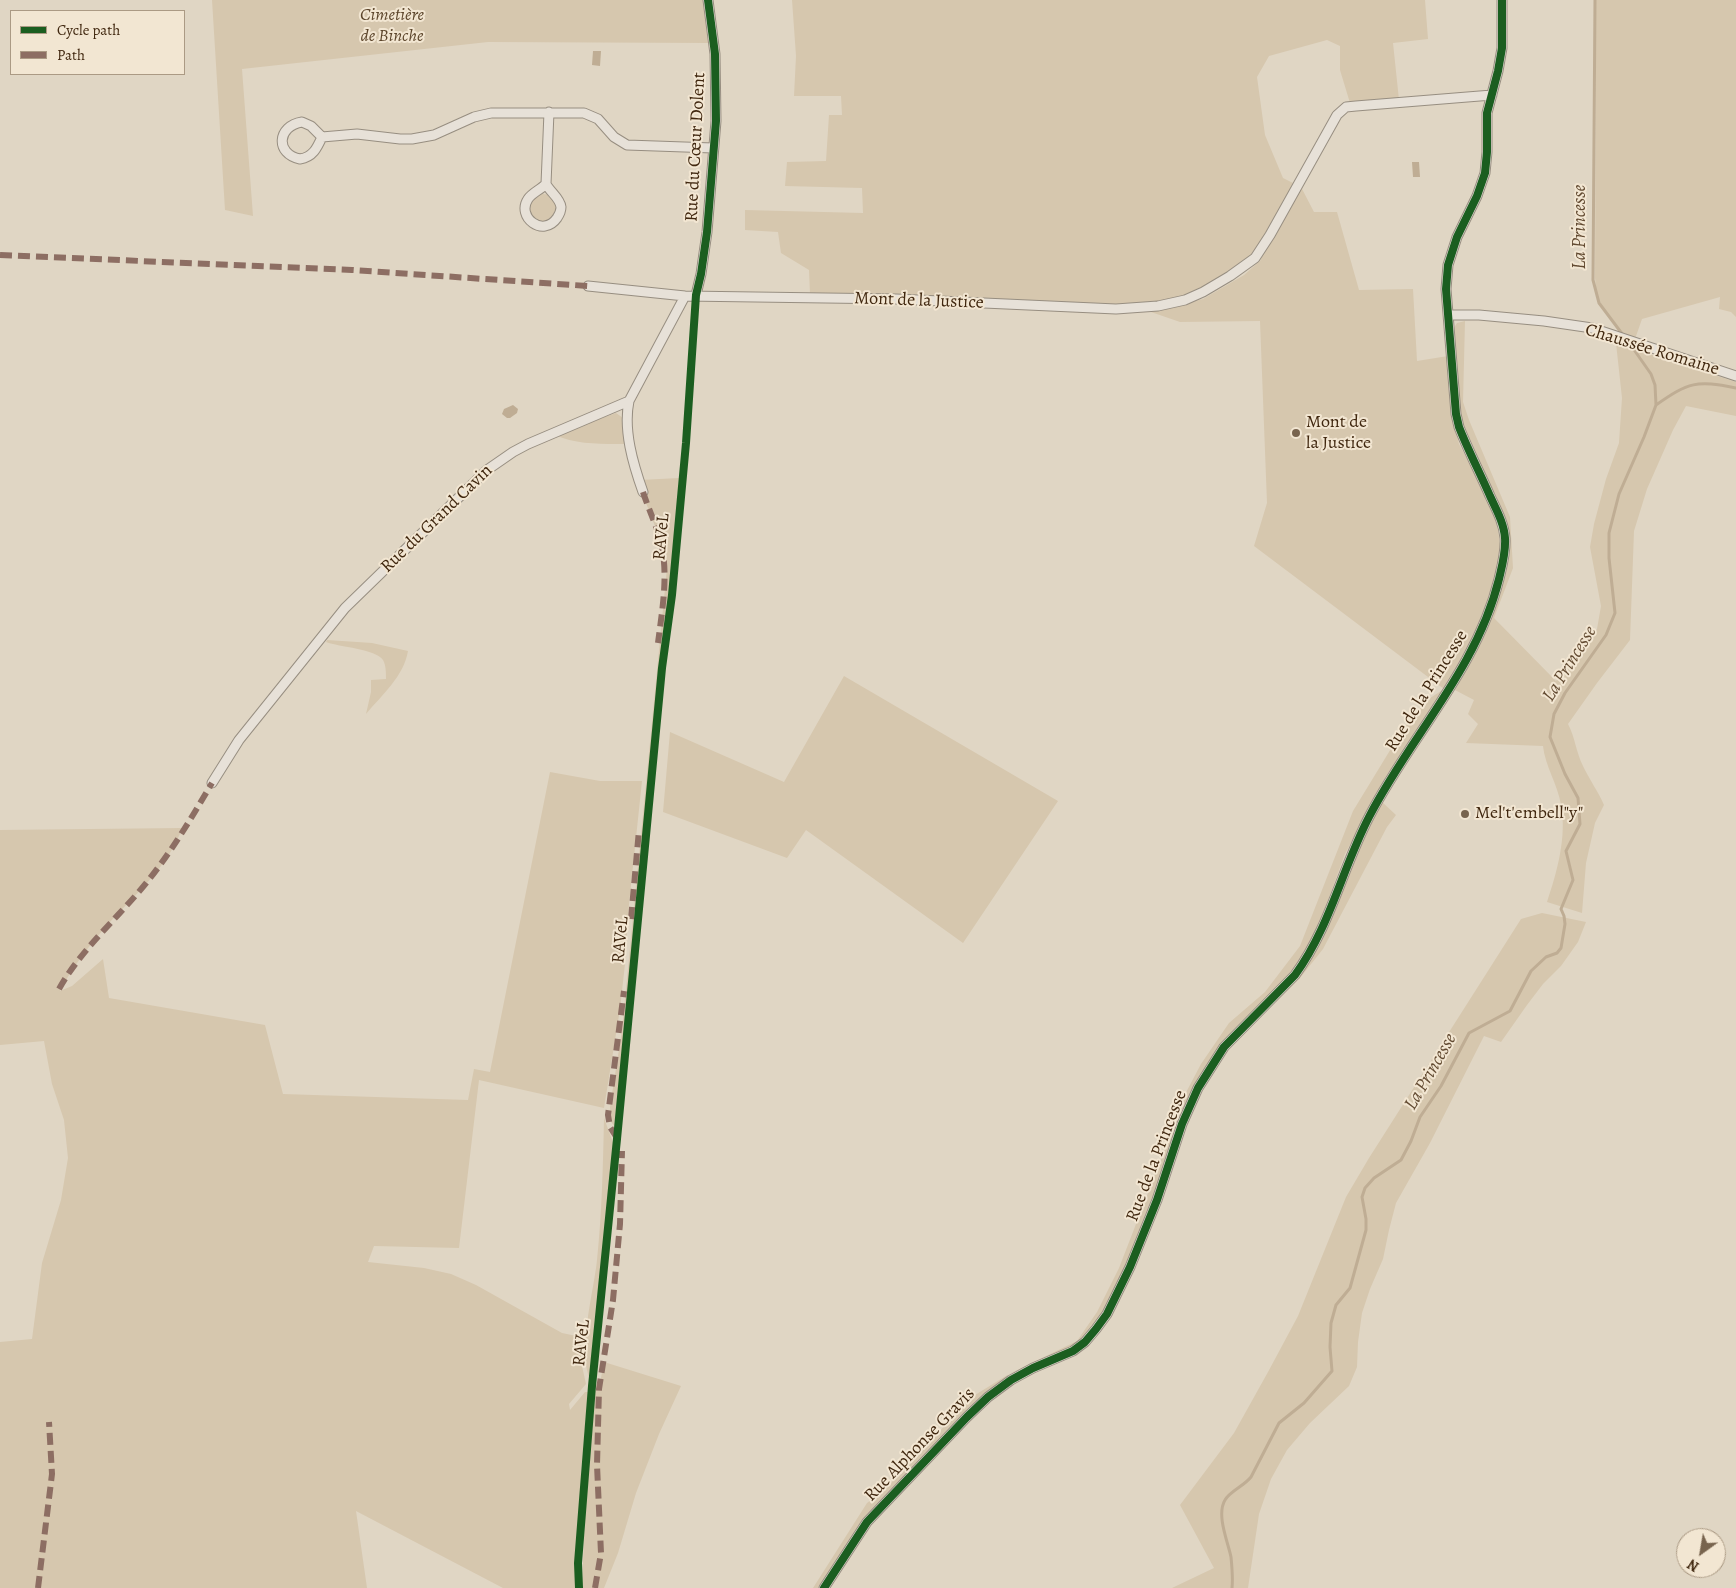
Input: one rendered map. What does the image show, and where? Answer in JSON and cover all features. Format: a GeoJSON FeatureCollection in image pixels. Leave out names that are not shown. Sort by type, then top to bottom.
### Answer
{"type":"FeatureCollection","features":[{"type":"Feature","properties":{"kind":"street","name":"Rue du Cœur Dolent"},"geometry":{"type":"LineString","coordinates":[[696,295],[707,232],[716,121],[716,54],[708,0]]}},
{"type":"Feature","properties":{"kind":"street","name":"Rue de la Princesse"},"geometry":{"type":"LineString","coordinates":[[1090,1337],[1106,1314],[1130,1267],[1162,1185],[1182,1124],[1198,1088],[1224,1047],[1295,975],[1303,964],[1325,920],[1368,818],[1400,762],[1466,662],[1482,630],[1495,596],[1503,561],[1505,538],[1497,510],[1459,427],[1456,414],[1453,357],[1446,289],[1448,265],[1457,237],[1482,184],[1486,161],[1487,113],[1502,48],[1502,0]]}},
{"type":"Feature","properties":{"kind":"street","name":"Mont de la Justice"},"geometry":{"type":"LineString","coordinates":[[696,295],[896,299],[1116,309],[1158,306],[1185,300],[1230,276],[1255,258],[1335,118],[1342,109],[1366,105],[1492,95]]}},
{"type":"Feature","properties":{"kind":"street"},"geometry":{"type":"LineString","coordinates":[[322,137],[311,155],[300,159],[290,155],[283,147],[282,142],[286,130],[295,123],[302,122],[311,126],[322,137],[357,134],[412,139],[434,135],[474,117],[491,113],[549,112],[589,114],[598,118],[614,137],[627,145],[713,148]]}},
{"type":"Feature","properties":{"kind":"street"},"geometry":{"type":"LineString","coordinates":[[546,184],[530,196],[525,208],[529,220],[536,226],[542,227],[553,223],[560,214],[561,207],[559,200],[546,184],[549,112]]}},
{"type":"Feature","properties":{"kind":"street"},"geometry":{"type":"LineString","coordinates":[[588,286],[685,296],[696,295]]}},
{"type":"Feature","properties":{"kind":"street"},"geometry":{"type":"LineString","coordinates":[[643,492],[636,472],[631,446],[627,416],[629,400],[685,296]]}},
{"type":"Feature","properties":{"kind":"street","name":"Chaussée Romaine"},"geometry":{"type":"LineString","coordinates":[[1448,315],[1480,315],[1592,328],[1635,344],[1736,376]]}},
{"type":"Feature","properties":{"kind":"street","name":"Rue du Grand Cavin"},"geometry":{"type":"LineString","coordinates":[[212,783],[239,740],[345,608],[487,470],[499,460],[528,444],[629,400]]}},
{"type":"Feature","properties":{"kind":"street","name":"Rue Alphonse Gravis"},"geometry":{"type":"LineString","coordinates":[[824,1588],[870,1518],[974,1410],[1011,1380],[1073,1350],[1090,1337]]}},
{"type":"Feature","properties":{"kind":"green space","name":"Cimetière de Binche"},"geometry":{"type":"Polygon","coordinates":[[[212,0],[704,0],[710,43],[488,42],[242,69],[253,216],[225,210],[212,0]]]}},
{"type":"Feature","properties":{"kind":"green space"},"geometry":{"type":"Polygon","coordinates":[[[792,0],[1425,0],[1428,39],[1393,43],[1399,100],[1350,103],[1340,70],[1340,46],[1327,40],[1269,56],[1257,77],[1265,135],[1283,178],[1301,187],[1314,212],[1337,212],[1359,290],[1413,289],[1417,361],[1448,356],[1451,412],[1459,444],[1496,516],[1500,544],[1501,574],[1492,601],[1473,644],[1424,721],[1386,776],[1345,854],[1320,922],[1304,957],[1280,985],[1219,1048],[1181,1112],[1160,1179],[1130,1258],[1103,1314],[1083,1341],[1058,1354],[1009,1374],[1077,1341],[1097,1312],[1119,1268],[1167,1144],[1172,1119],[1201,1064],[1229,1023],[1265,992],[1300,946],[1353,811],[1403,729],[1427,700],[1444,689],[1254,546],[1267,503],[1260,321],[1180,322],[1151,312],[1203,299],[1244,275],[1261,260],[1262,247],[1216,282],[1176,301],[1139,305],[1071,305],[897,296],[810,294],[809,270],[781,253],[778,232],[745,230],[745,210],[863,213],[862,188],[785,186],[787,162],[826,161],[829,115],[842,115],[841,96],[794,96],[796,56],[792,0]]]}},
{"type":"Feature","properties":{"kind":"green space"},"geometry":{"type":"Polygon","coordinates":[[[1594,0],[1736,0],[1736,317],[1731,312],[1719,309],[1720,297],[1642,319],[1635,339],[1622,335],[1602,306],[1596,290],[1595,278],[1596,68],[1594,0]]]}},
{"type":"Feature","properties":{"kind":"green space"},"geometry":{"type":"Polygon","coordinates":[[[543,194],[553,198],[557,208],[553,218],[543,222],[533,218],[529,208],[533,198],[543,194]]]}},
{"type":"Feature","properties":{"kind":"green space"},"geometry":{"type":"Polygon","coordinates":[[[1465,321],[1463,402],[1510,517],[1513,568],[1494,618],[1556,681],[1597,629],[1601,606],[1590,547],[1606,479],[1619,443],[1622,398],[1616,343],[1736,382],[1736,416],[1686,406],[1673,430],[1647,489],[1634,531],[1630,640],[1568,724],[1585,771],[1604,805],[1595,823],[1586,863],[1582,913],[1547,902],[1560,854],[1563,817],[1557,790],[1546,761],[1543,746],[1466,743],[1478,724],[1468,714],[1474,700],[1455,690],[1491,618],[1502,580],[1506,541],[1459,419],[1452,331],[1457,323],[1465,321]]]}},
{"type":"Feature","properties":{"kind":"green space"},"geometry":{"type":"Polygon","coordinates":[[[616,413],[623,418],[628,444],[572,441],[555,435],[616,413]]]}},
{"type":"Feature","properties":{"kind":"green space"},"geometry":{"type":"Polygon","coordinates":[[[679,478],[661,699],[617,1129],[611,1122],[610,1107],[622,1030],[667,568],[660,539],[646,503],[640,480],[679,478]]]}},
{"type":"Feature","properties":{"kind":"green space"},"geometry":{"type":"Polygon","coordinates":[[[327,640],[372,643],[408,651],[406,660],[397,677],[366,714],[371,692],[371,680],[386,679],[383,660],[373,653],[332,644],[326,642],[327,640]]]}},
{"type":"Feature","properties":{"kind":"green space"},"geometry":{"type":"Polygon","coordinates":[[[844,676],[1058,801],[963,943],[806,830],[787,858],[663,812],[670,732],[784,782],[844,676]]]}},
{"type":"Feature","properties":{"kind":"green space"},"geometry":{"type":"Polygon","coordinates":[[[550,772],[600,781],[642,781],[620,1009],[604,1108],[479,1080],[459,1248],[374,1246],[368,1262],[424,1268],[451,1274],[476,1285],[562,1333],[581,1337],[582,1366],[586,1384],[569,1404],[570,1410],[585,1392],[588,1392],[581,1472],[578,1588],[503,1588],[356,1511],[367,1588],[0,1588],[0,1342],[32,1339],[42,1263],[61,1200],[68,1158],[64,1120],[52,1084],[44,1041],[0,1045],[0,830],[182,828],[177,841],[161,866],[89,946],[60,991],[72,986],[103,959],[109,998],[265,1025],[283,1094],[468,1100],[474,1069],[490,1072],[550,772]]]}},
{"type":"Feature","properties":{"kind":"green space"},"geometry":{"type":"Polygon","coordinates":[[[1381,801],[1396,815],[1387,827],[1323,949],[1300,978],[1276,1002],[1274,1001],[1293,982],[1381,801]]]}},
{"type":"Feature","properties":{"kind":"green space"},"geometry":{"type":"Polygon","coordinates":[[[1542,913],[1586,922],[1578,942],[1561,966],[1543,984],[1501,1042],[1484,1036],[1430,1143],[1396,1203],[1383,1259],[1362,1313],[1357,1367],[1349,1386],[1310,1423],[1287,1450],[1271,1479],[1259,1514],[1248,1588],[1172,1588],[1214,1568],[1180,1505],[1234,1433],[1268,1372],[1298,1316],[1346,1197],[1521,919],[1542,913]]]}},
{"type":"Feature","properties":{"kind":"green space"},"geometry":{"type":"Polygon","coordinates":[[[604,1118],[615,1148],[591,1381],[585,1355],[587,1322],[599,1242],[604,1118]]]}},
{"type":"Feature","properties":{"kind":"green space"},"geometry":{"type":"Polygon","coordinates":[[[604,1362],[681,1386],[659,1434],[636,1493],[618,1553],[604,1588],[582,1588],[589,1410],[592,1397],[600,1383],[604,1362]]]}},
{"type":"Feature","properties":{"kind":"green space"},"geometry":{"type":"Polygon","coordinates":[[[1009,1374],[947,1432],[868,1515],[820,1588],[813,1588],[867,1503],[919,1455],[967,1400],[1009,1374]]]}},
{"type":"Feature","properties":{"kind":"shaded area"},"geometry":{"type":"Polygon","coordinates":[[[593,51],[601,51],[600,66],[592,65],[593,51]]]}},
{"type":"Feature","properties":{"kind":"shaded area"},"geometry":{"type":"Polygon","coordinates":[[[1412,162],[1419,162],[1420,177],[1413,177],[1412,162]]]}},
{"type":"Feature","properties":{"kind":"shaded area"},"geometry":{"type":"Polygon","coordinates":[[[513,405],[518,409],[517,413],[507,418],[502,414],[504,409],[513,405]]]}},
{"type":"Feature","properties":{"kind":"waterway","name":"La Princesse"},"geometry":{"type":"LineString","coordinates":[[1595,0],[1593,280],[1599,303],[1623,335]]}},
{"type":"Feature","properties":{"kind":"waterway","name":"La Princesse"},"geometry":{"type":"LineString","coordinates":[[1232,1588],[1231,1557],[1222,1521],[1223,1506],[1227,1497],[1251,1477],[1279,1423],[1304,1403],[1332,1371],[1331,1323],[1336,1305],[1350,1288],[1366,1230],[1362,1197],[1365,1188],[1374,1178],[1401,1160],[1420,1117],[1441,1086],[1469,1033],[1510,1011],[1531,971],[1546,957],[1557,953],[1561,948],[1565,924],[1561,909],[1573,880],[1566,851],[1580,824],[1578,798],[1565,774],[1550,737],[1554,714],[1565,693],[1606,635],[1615,613],[1609,558],[1609,533],[1619,494],[1656,405],[1655,385],[1651,374],[1630,344]]}},
{"type":"Feature","properties":{"kind":"waterway"},"geometry":{"type":"LineString","coordinates":[[1656,405],[1685,387],[1693,385],[1711,384],[1736,388]]}},
{"type":"Feature","properties":{"kind":"marked path"},"geometry":{"type":"LineString","coordinates":[[0,255],[352,270],[588,286]]}},
{"type":"Feature","properties":{"kind":"marked path"},"geometry":{"type":"LineString","coordinates":[[643,492],[658,534],[664,559],[664,595],[658,643]]}},
{"type":"Feature","properties":{"kind":"marked path"},"geometry":{"type":"LineString","coordinates":[[59,989],[78,960],[136,895],[165,858],[212,783]]}},
{"type":"Feature","properties":{"kind":"marked path"},"geometry":{"type":"LineString","coordinates":[[631,919],[639,830]]}},
{"type":"Feature","properties":{"kind":"marked path"},"geometry":{"type":"LineString","coordinates":[[617,1138],[610,1127],[608,1115],[624,991]]}},
{"type":"Feature","properties":{"kind":"marked path"},"geometry":{"type":"LineString","coordinates":[[595,1588],[601,1553],[597,1465],[599,1389],[613,1300],[620,1224],[622,1151]]}},
{"type":"Feature","properties":{"kind":"marked path"},"geometry":{"type":"LineString","coordinates":[[38,1588],[52,1474],[49,1422]]}},
{"type":"Feature","properties":{"kind":"cycle path","name":"RAVeL"},"geometry":{"type":"LineString","coordinates":[[579,1588],[578,1563],[592,1386],[662,668],[672,595],[686,443],[696,295],[707,232],[716,121],[715,54],[708,0]]}},
{"type":"Feature","properties":{"kind":"cycle path"},"geometry":{"type":"LineString","coordinates":[[824,1588],[867,1522],[967,1417],[988,1397],[1011,1380],[1033,1368],[1073,1351],[1085,1342],[1107,1314],[1130,1267],[1157,1200],[1182,1124],[1198,1088],[1224,1047],[1295,975],[1307,957],[1327,918],[1369,817],[1385,787],[1459,673],[1489,612],[1504,559],[1504,532],[1499,516],[1459,427],[1456,414],[1446,289],[1448,265],[1457,237],[1477,196],[1485,173],[1487,113],[1502,48],[1502,0]]}},
{"type":"Feature","properties":{"kind":"place","name":"Mont de la Justice"},"geometry":{"type":"Point","coordinates":[1296,433]}},
{"type":"Feature","properties":{"kind":"place","name":"Mel't'embell\"y\""},"geometry":{"type":"Point","coordinates":[1465,814]}}]}
